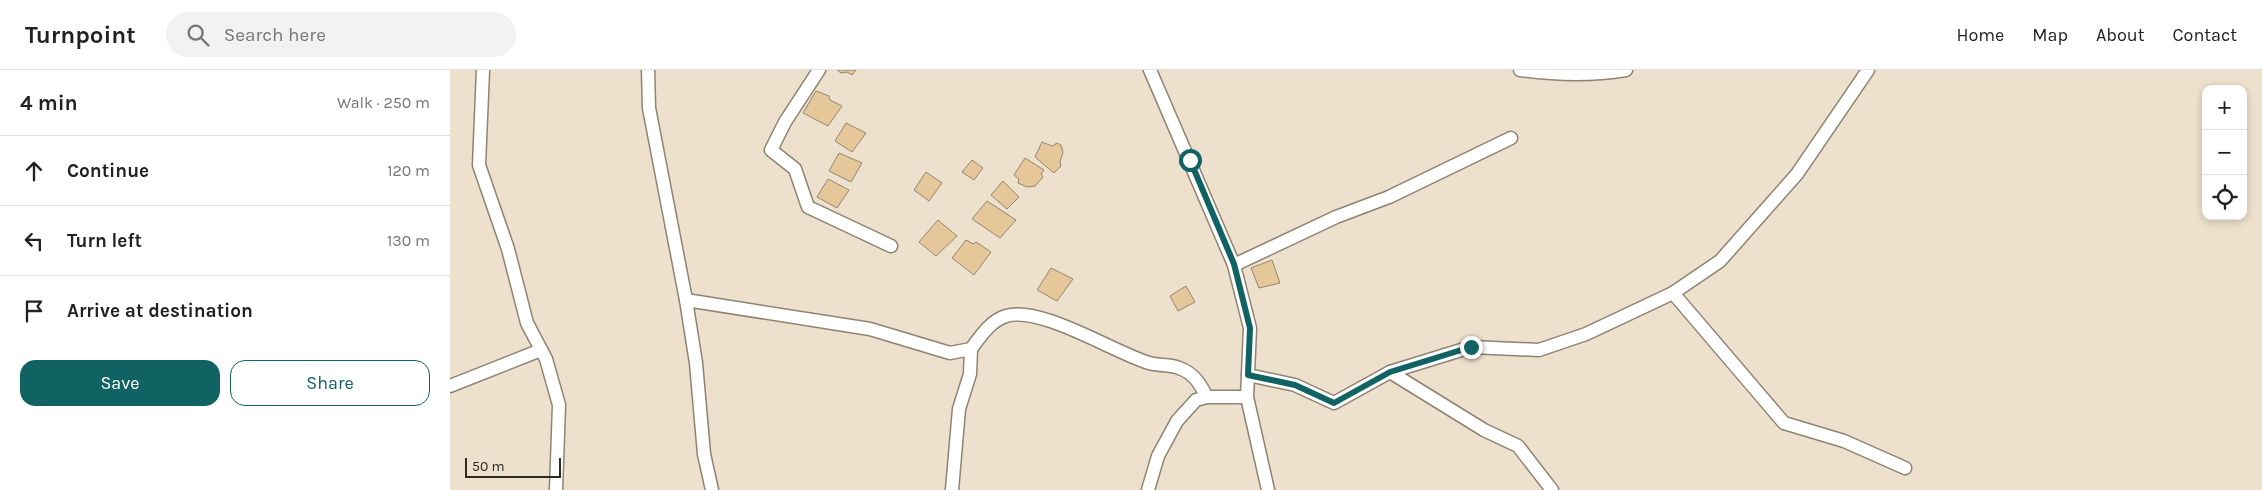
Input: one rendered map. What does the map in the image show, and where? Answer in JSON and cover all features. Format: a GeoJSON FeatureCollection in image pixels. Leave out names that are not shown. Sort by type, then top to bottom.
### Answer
{"type":"FeatureCollection","features":[{"type":"Feature","properties":{"kind":"street"},"geometry":{"type":"LineString","coordinates":[[482,70],[479,165],[515,273],[527,323],[546,359],[559,405],[556,490]]}},
{"type":"Feature","properties":{"kind":"street"},"geometry":{"type":"LineString","coordinates":[[648,70],[649,108],[686,300],[696,362],[704,454],[711,488]]}},
{"type":"Feature","properties":{"kind":"street"},"geometry":{"type":"LineString","coordinates":[[819,70],[785,122],[771,150],[795,169],[808,206],[890,246]]}},
{"type":"Feature","properties":{"kind":"street"},"geometry":{"type":"LineString","coordinates":[[1150,70],[1234,264],[1250,328],[1247,397],[1268,490]]}},
{"type":"Feature","properties":{"kind":"street"},"geometry":{"type":"LineString","coordinates":[[1520,70],[1565,76],[1594,75],[1626,70]]}},
{"type":"Feature","properties":{"kind":"street"},"geometry":{"type":"LineString","coordinates":[[1248,375],[1295,385],[1334,403],[1390,372],[1471,347],[1539,350],[1586,334],[1673,293],[1720,261],[1797,174],[1868,70]]}},
{"type":"Feature","properties":{"kind":"street"},"geometry":{"type":"LineString","coordinates":[[1234,264],[1336,217],[1389,197],[1511,138]]}},
{"type":"Feature","properties":{"kind":"street"},"geometry":{"type":"LineString","coordinates":[[1673,293],[1784,423],[1844,441],[1905,468]]}},
{"type":"Feature","properties":{"kind":"street"},"geometry":{"type":"LineString","coordinates":[[686,300],[870,329],[950,353],[971,349]]}},
{"type":"Feature","properties":{"kind":"street"},"geometry":{"type":"LineString","coordinates":[[952,490],[960,409],[970,374],[971,349],[986,328],[1007,316],[1030,316],[1063,325],[1149,363],[1179,368],[1198,380],[1207,397]]}},
{"type":"Feature","properties":{"kind":"street"},"geometry":{"type":"LineString","coordinates":[[450,386],[541,350]]}},
{"type":"Feature","properties":{"kind":"street"},"geometry":{"type":"LineString","coordinates":[[1390,372],[1484,430],[1518,446],[1552,490]]}},
{"type":"Feature","properties":{"kind":"street"},"geometry":{"type":"LineString","coordinates":[[1148,490],[1158,456],[1177,421],[1196,400],[1207,397],[1247,397]]}},
{"type":"Feature","properties":{"kind":"building"},"geometry":{"type":"Polygon","coordinates":[[[837,70],[856,70],[852,75],[847,72],[841,73],[837,70]]]}},
{"type":"Feature","properties":{"kind":"building"},"geometry":{"type":"Polygon","coordinates":[[[816,91],[829,96],[830,100],[842,106],[828,126],[803,113],[816,91]]]}},
{"type":"Feature","properties":{"kind":"building"},"geometry":{"type":"Polygon","coordinates":[[[846,123],[866,133],[852,152],[835,141],[846,123]]]}},
{"type":"Feature","properties":{"kind":"building"},"geometry":{"type":"Polygon","coordinates":[[[1042,142],[1052,146],[1057,143],[1061,145],[1063,152],[1060,162],[1061,166],[1054,173],[1035,157],[1042,142]]]}},
{"type":"Feature","properties":{"kind":"building"},"geometry":{"type":"Polygon","coordinates":[[[839,153],[862,163],[851,182],[829,171],[839,153]]]}},
{"type":"Feature","properties":{"kind":"building"},"geometry":{"type":"Polygon","coordinates":[[[1025,158],[1044,170],[1041,174],[1043,177],[1035,186],[1027,187],[1018,183],[1019,179],[1014,175],[1025,158]]]}},
{"type":"Feature","properties":{"kind":"building"},"geometry":{"type":"Polygon","coordinates":[[[972,160],[983,168],[974,180],[962,172],[972,160]]]}},
{"type":"Feature","properties":{"kind":"building"},"geometry":{"type":"Polygon","coordinates":[[[926,172],[942,183],[929,201],[914,190],[926,172]]]}},
{"type":"Feature","properties":{"kind":"building"},"geometry":{"type":"Polygon","coordinates":[[[828,179],[849,190],[837,208],[817,197],[828,179]]]}},
{"type":"Feature","properties":{"kind":"building"},"geometry":{"type":"Polygon","coordinates":[[[1003,181],[1019,197],[1007,209],[991,195],[1003,181]]]}},
{"type":"Feature","properties":{"kind":"building"},"geometry":{"type":"Polygon","coordinates":[[[987,201],[1016,220],[1000,238],[972,219],[987,201]]]}},
{"type":"Feature","properties":{"kind":"building"},"geometry":{"type":"Polygon","coordinates":[[[938,220],[957,236],[936,256],[919,242],[938,220]]]}},
{"type":"Feature","properties":{"kind":"building"},"geometry":{"type":"Polygon","coordinates":[[[966,240],[973,244],[976,242],[991,252],[974,275],[952,258],[966,240]]]}},
{"type":"Feature","properties":{"kind":"building"},"geometry":{"type":"Polygon","coordinates":[[[1272,260],[1280,283],[1259,288],[1251,268],[1272,260]]]}},
{"type":"Feature","properties":{"kind":"building"},"geometry":{"type":"Polygon","coordinates":[[[1051,268],[1073,279],[1057,301],[1037,290],[1051,268]]]}},
{"type":"Feature","properties":{"kind":"building"},"geometry":{"type":"Polygon","coordinates":[[[1186,286],[1195,302],[1178,311],[1170,296],[1186,286]]]}},
{"type":"Feature","properties":{"kind":"route"},"geometry":{"type":"LineString","coordinates":[[1190,160],[1234,264],[1244,299],[1250,328],[1248,375],[1295,385],[1334,403],[1390,372],[1471,347]]}}]}
